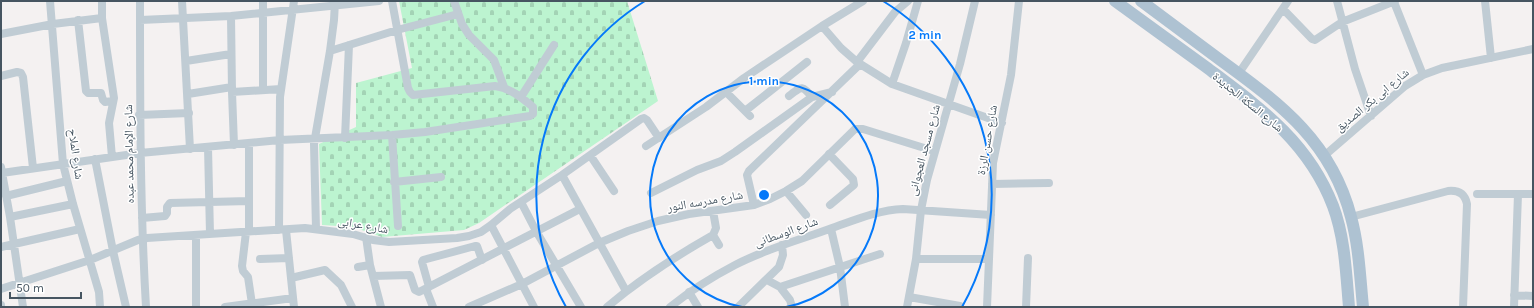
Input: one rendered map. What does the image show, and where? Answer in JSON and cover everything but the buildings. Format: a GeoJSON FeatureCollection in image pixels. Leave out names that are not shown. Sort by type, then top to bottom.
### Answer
{"type":"FeatureCollection","features":[{"type":"Feature","properties":{"kind":"main road","name":"شارع السكة الجديدة"},"geometry":{"type":"LineString","coordinates":[[1115,1],[1267,114],[1299,147],[1317,172],[1326,189],[1339,224],[1345,262],[1349,307]]}},
{"type":"Feature","properties":{"kind":"main road","name":"شارع السكة الجديدة"},"geometry":{"type":"LineString","coordinates":[[1140,1],[1287,111],[1306,132],[1324,156],[1336,175],[1351,217],[1357,245],[1362,307]]}},
{"type":"Feature","properties":{"kind":"street","name":"شارع الملاح"},"geometry":{"type":"LineString","coordinates":[[50,1],[64,164],[73,204],[99,292],[100,307]]}},
{"type":"Feature","properties":{"kind":"street"},"geometry":{"type":"LineString","coordinates":[[102,1],[102,18],[114,101],[108,128],[112,157]]}},
{"type":"Feature","properties":{"kind":"street","name":"شارع الإمام محمد عبده"},"geometry":{"type":"LineString","coordinates":[[140,1],[140,153],[142,239],[146,307]]}},
{"type":"Feature","properties":{"kind":"street"},"geometry":{"type":"LineString","coordinates":[[182,1],[190,149]]}},
{"type":"Feature","properties":{"kind":"street"},"geometry":{"type":"LineString","coordinates":[[263,1],[263,89]]}},
{"type":"Feature","properties":{"kind":"street"},"geometry":{"type":"LineString","coordinates":[[294,1],[281,89],[280,140],[282,230],[289,258],[294,307]]}},
{"type":"Feature","properties":{"kind":"street"},"geometry":{"type":"LineString","coordinates":[[140,20],[231,16],[293,10],[335,3],[379,1]]}},
{"type":"Feature","properties":{"kind":"street"},"geometry":{"type":"LineString","coordinates":[[23,307],[2,170],[33,168],[140,153],[280,140],[345,138],[425,132],[530,116],[533,114],[533,107],[521,97],[504,87],[487,87],[413,95],[408,88],[392,1]]}},
{"type":"Feature","properties":{"kind":"street"},"geometry":{"type":"LineString","coordinates":[[454,1],[462,24],[469,35],[494,60],[504,87]]}},
{"type":"Feature","properties":{"kind":"street"},"geometry":{"type":"LineString","coordinates":[[646,146],[706,107],[744,78],[822,26],[863,1]]}},
{"type":"Feature","properties":{"kind":"street"},"geometry":{"type":"LineString","coordinates":[[754,205],[748,175],[749,171],[832,92],[858,63],[895,12],[908,1]]}},
{"type":"Feature","properties":{"kind":"street"},"geometry":{"type":"LineString","coordinates":[[892,84],[918,1]]}},
{"type":"Feature","properties":{"kind":"street","name":"شارع مسجد العجوانى"},"geometry":{"type":"LineString","coordinates":[[907,307],[916,259],[921,210],[934,151],[960,64],[975,1]]}},
{"type":"Feature","properties":{"kind":"street","name":"شارع حسن الرزة"},"geometry":{"type":"LineString","coordinates":[[987,307],[994,163],[1011,75],[1020,1]]}},
{"type":"Feature","properties":{"kind":"street"},"geometry":{"type":"LineString","coordinates":[[1338,1],[1342,22],[1355,69],[1371,116]]}},
{"type":"Feature","properties":{"kind":"street"},"geometry":{"type":"LineString","coordinates":[[1238,73],[1284,4],[1312,39],[1318,39],[1342,22],[1395,1],[1423,75]]}},
{"type":"Feature","properties":{"kind":"street"},"geometry":{"type":"LineString","coordinates":[[1485,1],[1491,58]]}},
{"type":"Feature","properties":{"kind":"street"},"geometry":{"type":"LineString","coordinates":[[316,229],[314,139],[330,51],[335,3]]}},
{"type":"Feature","properties":{"kind":"street"},"geometry":{"type":"LineString","coordinates":[[330,51],[397,30],[458,14]]}},
{"type":"Feature","properties":{"kind":"street"},"geometry":{"type":"LineString","coordinates":[[231,16],[234,145]]}},
{"type":"Feature","properties":{"kind":"street"},"geometry":{"type":"LineString","coordinates":[[1,34],[78,20],[102,18]]}},
{"type":"Feature","properties":{"kind":"street"},"geometry":{"type":"LineString","coordinates":[[78,20],[86,91],[88,93],[101,93],[102,100],[105,102],[114,101]]}},
{"type":"Feature","properties":{"kind":"street"},"geometry":{"type":"LineString","coordinates":[[822,26],[841,48],[858,63],[892,84],[1002,123]]}},
{"type":"Feature","properties":{"kind":"street"},"geometry":{"type":"LineString","coordinates":[[345,138],[349,45]]}},
{"type":"Feature","properties":{"kind":"street"},"geometry":{"type":"LineString","coordinates":[[521,97],[554,45]]}},
{"type":"Feature","properties":{"kind":"street","name":"شارع ابى بكر الصديق"},"geometry":{"type":"LineString","coordinates":[[1324,156],[1405,86],[1423,75],[1442,68],[1533,49]]}},
{"type":"Feature","properties":{"kind":"street"},"geometry":{"type":"LineString","coordinates":[[186,61],[231,54]]}},
{"type":"Feature","properties":{"kind":"street"},"geometry":{"type":"LineString","coordinates":[[726,92],[748,113],[808,62]]}},
{"type":"Feature","properties":{"kind":"street"},"geometry":{"type":"LineString","coordinates":[[1,76],[17,72],[23,77],[33,168]]}},
{"type":"Feature","properties":{"kind":"street"},"geometry":{"type":"LineString","coordinates":[[789,96],[802,87],[805,88],[812,98]]}},
{"type":"Feature","properties":{"kind":"street"},"geometry":{"type":"LineString","coordinates":[[188,94],[232,89],[281,89]]}},
{"type":"Feature","properties":{"kind":"street"},"geometry":{"type":"LineString","coordinates":[[651,193],[697,170],[714,164],[730,155],[812,98],[832,92]]}},
{"type":"Feature","properties":{"kind":"street"},"geometry":{"type":"LineString","coordinates":[[140,115],[188,113]]}},
{"type":"Feature","properties":{"kind":"street","name":"شارع عرابى"},"geometry":{"type":"LineString","coordinates":[[1,289],[90,260],[142,239],[305,228],[353,234],[373,240],[389,242],[469,236],[481,232],[492,225],[505,212],[562,175],[642,118],[647,120],[659,138]]}},
{"type":"Feature","properties":{"kind":"street","name":"شارع مدرسه النور"},"geometry":{"type":"LineString","coordinates":[[469,307],[522,284],[599,243],[628,231],[658,221],[689,214],[754,205],[770,199],[802,181],[852,131],[859,129],[934,151]]}},
{"type":"Feature","properties":{"kind":"street"},"geometry":{"type":"LineString","coordinates":[[392,135],[398,226]]}},
{"type":"Feature","properties":{"kind":"street"},"geometry":{"type":"LineString","coordinates":[[249,143],[249,201],[247,232],[242,266],[248,280],[252,304]]}},
{"type":"Feature","properties":{"kind":"street"},"geometry":{"type":"LineString","coordinates":[[208,147],[210,234]]}},
{"type":"Feature","properties":{"kind":"street"},"geometry":{"type":"LineString","coordinates":[[828,154],[854,179],[854,185],[830,205]]}},
{"type":"Feature","properties":{"kind":"street"},"geometry":{"type":"LineString","coordinates":[[590,155],[614,191]]}},
{"type":"Feature","properties":{"kind":"street"},"geometry":{"type":"LineString","coordinates":[[95,159],[112,251],[126,307]]}},
{"type":"Feature","properties":{"kind":"street"},"geometry":{"type":"LineString","coordinates":[[562,175],[626,291]]}},
{"type":"Feature","properties":{"kind":"street"},"geometry":{"type":"LineString","coordinates":[[394,182],[441,177]]}},
{"type":"Feature","properties":{"kind":"street"},"geometry":{"type":"LineString","coordinates":[[6,196],[67,181]]}},
{"type":"Feature","properties":{"kind":"street"},"geometry":{"type":"LineString","coordinates":[[992,184],[1049,183]]}},
{"type":"Feature","properties":{"kind":"street"},"geometry":{"type":"LineString","coordinates":[[786,191],[800,210],[806,215]]}},
{"type":"Feature","properties":{"kind":"street"},"geometry":{"type":"LineString","coordinates":[[1351,217],[1397,204],[1455,191],[1466,197],[1467,210],[1463,307]]}},
{"type":"Feature","properties":{"kind":"street"},"geometry":{"type":"LineString","coordinates":[[1477,194],[1533,194]]}},
{"type":"Feature","properties":{"kind":"street"},"geometry":{"type":"LineString","coordinates":[[1514,307],[1518,194]]}},
{"type":"Feature","properties":{"kind":"street"},"geometry":{"type":"LineString","coordinates":[[142,218],[165,216],[167,213],[168,204],[170,203],[249,201]]}},
{"type":"Feature","properties":{"kind":"street"},"geometry":{"type":"LineString","coordinates":[[521,202],[536,231],[581,307]]}},
{"type":"Feature","properties":{"kind":"street"},"geometry":{"type":"LineString","coordinates":[[10,217],[73,204]]}},
{"type":"Feature","properties":{"kind":"street","name":"شارع الوسطانى"},"geometry":{"type":"LineString","coordinates":[[670,307],[689,292],[735,265],[782,245],[883,211],[903,209],[991,215]]}},
{"type":"Feature","properties":{"kind":"street"},"geometry":{"type":"LineString","coordinates":[[373,276],[408,274],[411,276],[417,292],[428,288],[536,231],[580,210]]}},
{"type":"Feature","properties":{"kind":"street"},"geometry":{"type":"LineString","coordinates":[[607,307],[626,291],[671,259],[713,235],[716,228],[713,211]]}},
{"type":"Feature","properties":{"kind":"street"},"geometry":{"type":"LineString","coordinates":[[492,225],[534,307]]}},
{"type":"Feature","properties":{"kind":"street"},"geometry":{"type":"LineString","coordinates":[[1,247],[80,228]]}},
{"type":"Feature","properties":{"kind":"street"},"geometry":{"type":"LineString","coordinates":[[831,229],[840,267],[845,307]]}},
{"type":"Feature","properties":{"kind":"street"},"geometry":{"type":"LineString","coordinates":[[196,235],[196,307]]}},
{"type":"Feature","properties":{"kind":"street"},"geometry":{"type":"LineString","coordinates":[[713,235],[719,245]]}},
{"type":"Feature","properties":{"kind":"street"},"geometry":{"type":"LineString","coordinates":[[366,237],[370,265],[382,307]]}},
{"type":"Feature","properties":{"kind":"street"},"geometry":{"type":"LineString","coordinates":[[741,306],[779,267],[782,262],[782,245]]}},
{"type":"Feature","properties":{"kind":"street"},"geometry":{"type":"LineString","coordinates":[[433,307],[422,262],[423,260],[477,246],[482,260]]}},
{"type":"Feature","properties":{"kind":"street"},"geometry":{"type":"LineString","coordinates":[[780,287],[880,254]]}},
{"type":"Feature","properties":{"kind":"street"},"geometry":{"type":"LineString","coordinates":[[260,259],[289,258]]}},
{"type":"Feature","properties":{"kind":"street"},"geometry":{"type":"LineString","coordinates":[[1026,307],[1028,258]]}},
{"type":"Feature","properties":{"kind":"street"},"geometry":{"type":"LineString","coordinates":[[916,259],[989,259]]}},
{"type":"Feature","properties":{"kind":"street"},"geometry":{"type":"LineString","coordinates":[[358,267],[370,265]]}},
{"type":"Feature","properties":{"kind":"street"},"geometry":{"type":"LineString","coordinates":[[291,278],[325,270],[341,285],[352,307]]}},
{"type":"Feature","properties":{"kind":"street"},"geometry":{"type":"LineString","coordinates":[[767,280],[780,287],[790,300],[792,307]]}},
{"type":"Feature","properties":{"kind":"street"},"geometry":{"type":"LineString","coordinates":[[689,292],[698,307]]}},
{"type":"Feature","properties":{"kind":"street"},"geometry":{"type":"LineString","coordinates":[[1514,295],[1533,296]]}},
{"type":"Feature","properties":{"kind":"street"},"geometry":{"type":"LineString","coordinates":[[909,297],[960,306]]}},
{"type":"Feature","properties":{"kind":"street"},"geometry":{"type":"LineString","coordinates":[[225,307],[294,298]]}},
{"type":"Feature","properties":{"kind":"green space"},"geometry":{"type":"Polygon","coordinates":[[[399,1],[627,1],[658,101],[479,223],[464,230],[382,237],[353,227],[322,225],[319,144],[356,127],[356,83],[412,68],[399,1]]]}}]}
